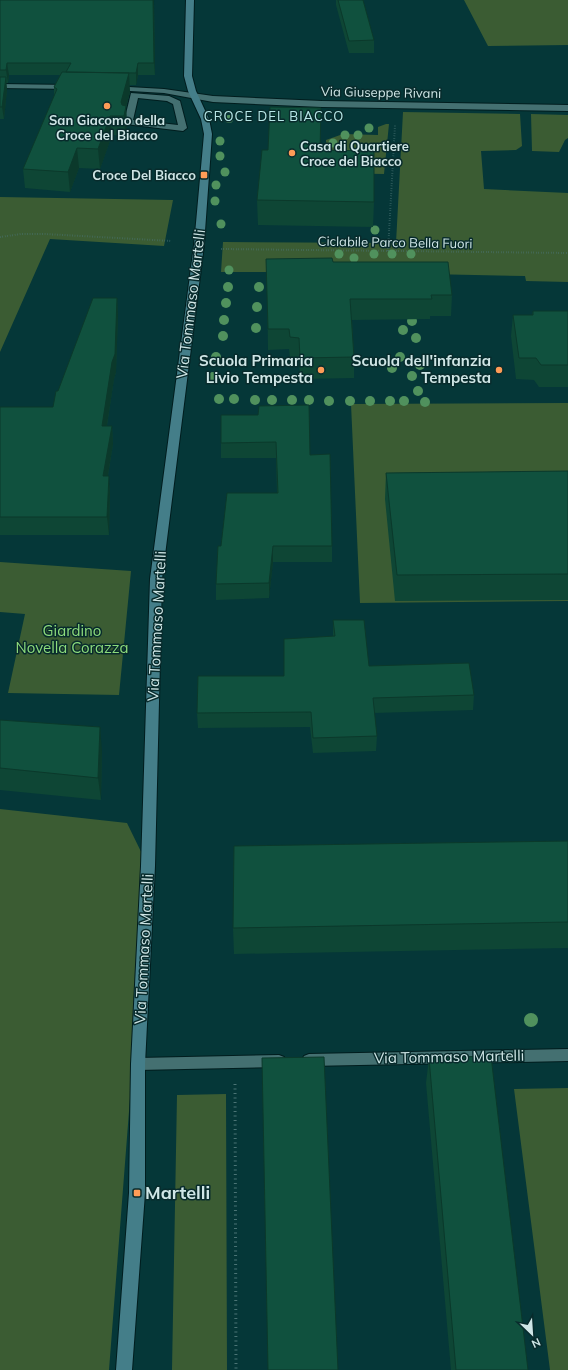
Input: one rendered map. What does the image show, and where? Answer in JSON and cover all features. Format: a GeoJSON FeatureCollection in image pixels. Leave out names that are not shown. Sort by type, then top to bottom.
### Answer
{"type":"FeatureCollection","features":[{"type":"Feature","properties":{"kind":"main road","name":"Via Tommaso Martelli"},"geometry":{"type":"LineString","coordinates":[[124,1370],[136,1193],[138,1064],[148,859],[156,579],[199,245],[208,134],[207,124],[202,110],[194,97],[188,76],[190,0]]}},
{"type":"Feature","properties":{"kind":"street"},"geometry":{"type":"LineString","coordinates":[[0,86],[78,87]]}},
{"type":"Feature","properties":{"kind":"street","name":"Via Giuseppe Rivani"},"geometry":{"type":"LineString","coordinates":[[108,88],[164,91],[194,97],[322,104],[568,108]]}},
{"type":"Feature","properties":{"kind":"street"},"geometry":{"type":"LineString","coordinates":[[134,95],[169,99],[177,103],[183,128],[128,122],[134,95]]}},
{"type":"Feature","properties":{"kind":"street","name":"Via Tommaso Martelli"},"geometry":{"type":"LineString","coordinates":[[138,1064],[568,1055]]}},
{"type":"Feature","properties":{"kind":"path"},"geometry":{"type":"LineString","coordinates":[[388,251],[395,122]]}},
{"type":"Feature","properties":{"kind":"path"},"geometry":{"type":"LineString","coordinates":[[0,237],[21,234],[45,234],[172,241]]}},
{"type":"Feature","properties":{"kind":"path","name":"Ciclabile Parco Bella Fuori"},"geometry":{"type":"LineString","coordinates":[[221,249],[308,248],[388,251],[568,253]]}},
{"type":"Feature","properties":{"kind":"path"},"geometry":{"type":"LineString","coordinates":[[235,1062],[236,1370]]}},
{"type":"Feature","properties":{"kind":"green space"},"geometry":{"type":"Polygon","coordinates":[[[464,0],[568,0],[568,45],[488,46],[464,0]]]}},
{"type":"Feature","properties":{"kind":"green space"},"geometry":{"type":"Polygon","coordinates":[[[403,112],[520,114],[522,146],[516,150],[481,151],[484,189],[568,193],[568,282],[526,281],[525,276],[332,272],[221,272],[223,242],[396,243],[403,112]]]}},
{"type":"Feature","properties":{"kind":"green space"},"geometry":{"type":"Polygon","coordinates":[[[531,114],[568,115],[568,138],[565,140],[559,152],[532,151],[531,114]]]}},
{"type":"Feature","properties":{"kind":"green space"},"geometry":{"type":"Polygon","coordinates":[[[389,124],[384,174],[327,173],[326,140],[343,134],[378,135],[378,127],[389,124]]]}},
{"type":"Feature","properties":{"kind":"green space"},"geometry":{"type":"Polygon","coordinates":[[[0,197],[173,200],[164,246],[50,239],[0,352],[0,197]]]}},
{"type":"Feature","properties":{"kind":"green space"},"geometry":{"type":"Polygon","coordinates":[[[568,403],[568,601],[360,603],[351,404],[568,403]]]}},
{"type":"Feature","properties":{"kind":"green space","name":"Giardino Novella Corazza"},"geometry":{"type":"Polygon","coordinates":[[[0,562],[131,571],[119,695],[8,693],[25,614],[0,612],[0,562]]]}},
{"type":"Feature","properties":{"kind":"green space"},"geometry":{"type":"Polygon","coordinates":[[[0,809],[127,823],[148,866],[109,1370],[0,1370],[0,809]]]}},
{"type":"Feature","properties":{"kind":"green space"},"geometry":{"type":"Polygon","coordinates":[[[568,1088],[568,1370],[550,1370],[514,1089],[568,1088]]]}},
{"type":"Feature","properties":{"kind":"green space"},"geometry":{"type":"Polygon","coordinates":[[[226,1094],[227,1370],[172,1370],[177,1095],[226,1094]]]}},
{"type":"Feature","properties":{"kind":"building"},"geometry":{"type":"Polygon","coordinates":[[[0,0],[153,0],[154,63],[138,63],[136,73],[66,72],[71,63],[7,63],[6,70],[0,70],[0,0]]]}},
{"type":"Feature","properties":{"kind":"building"},"geometry":{"type":"Polygon","coordinates":[[[338,0],[363,0],[374,40],[349,41],[338,0]]]}},
{"type":"Feature","properties":{"kind":"building"},"geometry":{"type":"Polygon","coordinates":[[[62,72],[129,73],[121,102],[122,105],[126,106],[124,116],[110,116],[98,149],[77,148],[68,172],[23,169],[57,89],[54,87],[62,72]]]}},
{"type":"Feature","properties":{"kind":"building"},"geometry":{"type":"Polygon","coordinates":[[[0,77],[6,77],[2,107],[0,107],[0,77]]]}},
{"type":"Feature","properties":{"kind":"building"},"geometry":{"type":"Polygon","coordinates":[[[270,107],[321,108],[320,150],[374,151],[374,202],[257,200],[262,150],[268,150],[270,107]]]}},
{"type":"Feature","properties":{"kind":"building"},"geometry":{"type":"Polygon","coordinates":[[[332,258],[333,262],[448,262],[452,295],[431,295],[432,299],[350,299],[354,357],[300,358],[299,338],[290,337],[289,329],[268,329],[266,259],[332,258]]]}},
{"type":"Feature","properties":{"kind":"building"},"geometry":{"type":"Polygon","coordinates":[[[93,298],[117,298],[115,354],[112,362],[102,426],[112,426],[103,476],[109,476],[107,517],[0,517],[0,407],[53,407],[56,391],[58,391],[93,298]]]}},
{"type":"Feature","properties":{"kind":"building"},"geometry":{"type":"Polygon","coordinates":[[[533,311],[568,311],[568,365],[541,365],[536,358],[519,358],[513,315],[533,315],[533,311]]]}},
{"type":"Feature","properties":{"kind":"building"},"geometry":{"type":"Polygon","coordinates":[[[309,405],[310,455],[330,454],[332,546],[273,546],[269,583],[216,584],[218,546],[221,546],[227,493],[278,493],[276,442],[221,443],[221,415],[258,415],[259,406],[309,405]]]}},
{"type":"Feature","properties":{"kind":"building"},"geometry":{"type":"Polygon","coordinates":[[[568,471],[568,574],[397,575],[386,473],[568,471]]]}},
{"type":"Feature","properties":{"kind":"building"},"geometry":{"type":"Polygon","coordinates":[[[333,620],[364,620],[369,666],[469,663],[474,695],[373,698],[377,736],[313,738],[311,712],[197,713],[198,676],[284,676],[284,639],[335,636],[333,620]]]}},
{"type":"Feature","properties":{"kind":"building"},"geometry":{"type":"Polygon","coordinates":[[[0,720],[100,727],[98,778],[0,768],[0,720]]]}},
{"type":"Feature","properties":{"kind":"building"},"geometry":{"type":"Polygon","coordinates":[[[568,841],[568,922],[233,928],[234,846],[568,841]]]}},
{"type":"Feature","properties":{"kind":"building"},"geometry":{"type":"Polygon","coordinates":[[[491,1056],[528,1370],[456,1370],[429,1058],[491,1056]]]}},
{"type":"Feature","properties":{"kind":"building"},"geometry":{"type":"Polygon","coordinates":[[[324,1057],[338,1370],[268,1370],[262,1058],[324,1057]]]}},
{"type":"Feature","properties":{"kind":"place","name":"San Giacomo della Croce del Biacco"},"geometry":{"type":"Point","coordinates":[107,106]}},
{"type":"Feature","properties":{"kind":"place","name":"Casa di Quartiere Croce del Biacco"},"geometry":{"type":"Point","coordinates":[292,153]}},
{"type":"Feature","properties":{"kind":"place","name":"Croce Del Biacco"},"geometry":{"type":"Point","coordinates":[204,175]}},
{"type":"Feature","properties":{"kind":"place","name":"Scuola Primaria Livio Tempesta"},"geometry":{"type":"Point","coordinates":[321,370]}},
{"type":"Feature","properties":{"kind":"place","name":"Scuola dell'infanzia Tempesta"},"geometry":{"type":"Point","coordinates":[499,370]}},
{"type":"Feature","properties":{"kind":"place","name":"Martelli"},"geometry":{"type":"Point","coordinates":[137,1193]}},
{"type":"Feature","properties":{"kind":"district","name":"CROCE DEL BIACCO"},"geometry":{"type":"Point","coordinates":[274,116]}}]}
